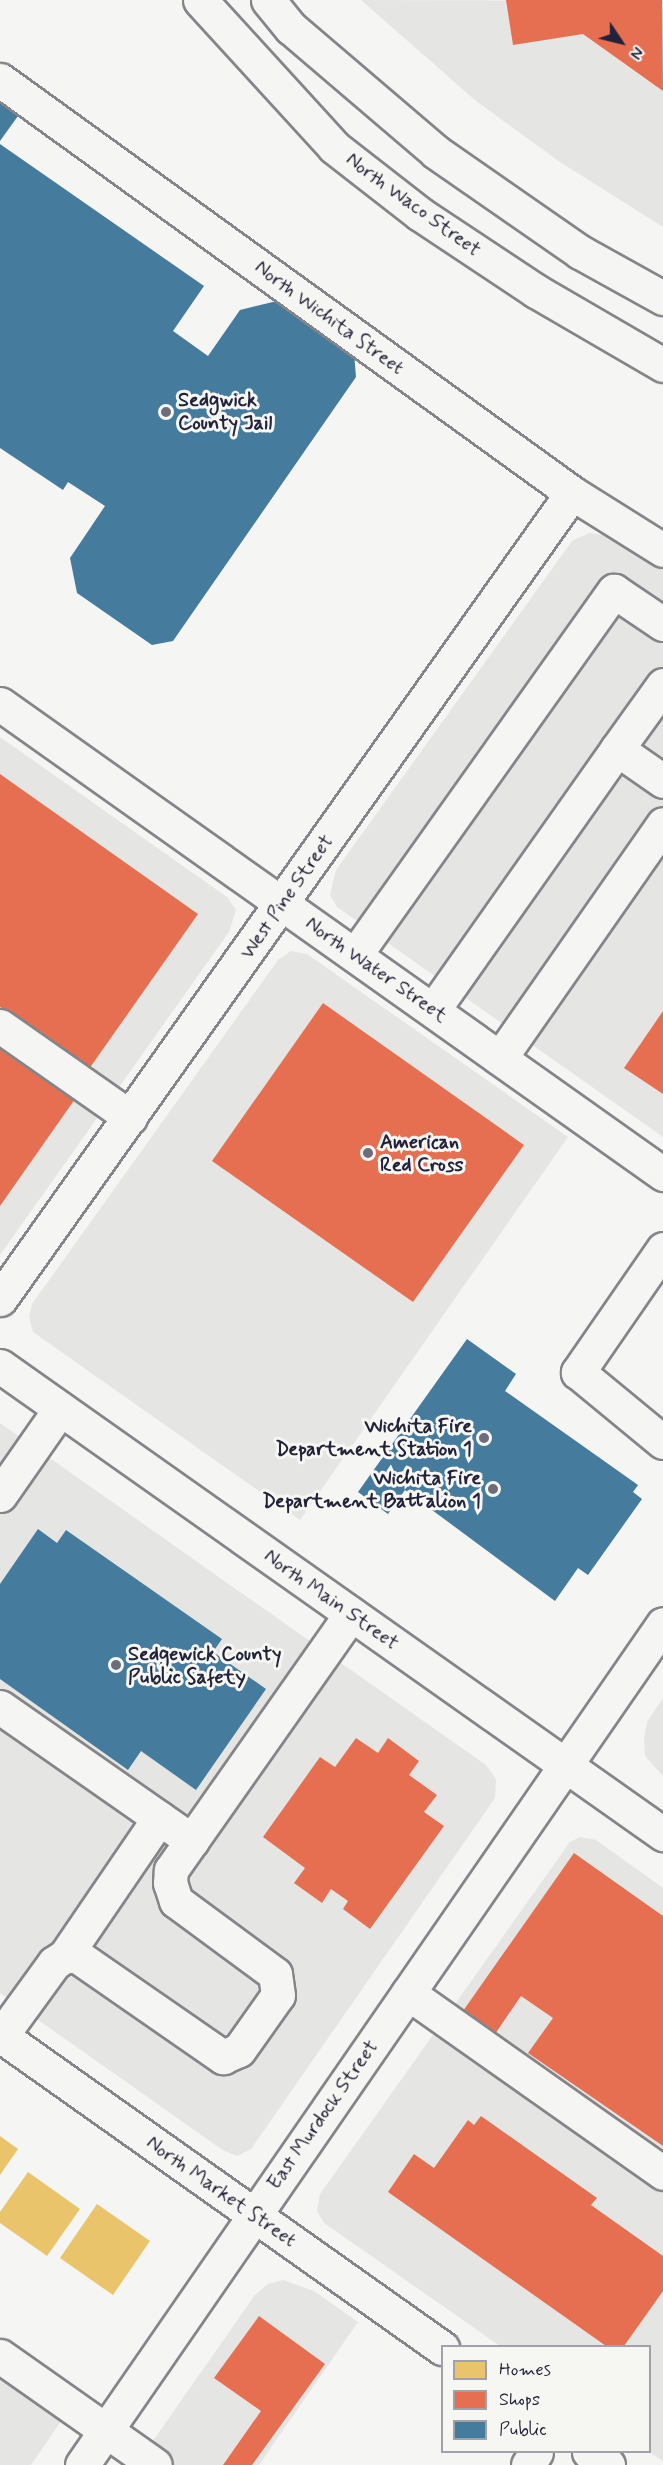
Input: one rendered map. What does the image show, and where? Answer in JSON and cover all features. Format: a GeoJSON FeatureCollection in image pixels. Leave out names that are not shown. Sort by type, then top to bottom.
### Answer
{"type":"FeatureCollection","features":[{"type":"Feature","properties":{"kind":"street","name":"North Waco Street"},"geometry":{"type":"LineString","coordinates":[[200,0],[334,147],[420,214],[536,291],[663,365]]}},
{"type":"Feature","properties":{"kind":"street"},"geometry":{"type":"LineString","coordinates":[[268,0],[291,28],[436,152],[580,252],[663,298]]}},
{"type":"Feature","properties":{"kind":"street","name":"North Wichita Street"},"geometry":{"type":"LineString","coordinates":[[0,80],[572,493],[663,550]]}},
{"type":"Feature","properties":{"kind":"street","name":"West Pine Street"},"geometry":{"type":"LineString","coordinates":[[0,1299],[283,904],[572,493]]}},
{"type":"Feature","properties":{"kind":"street"},"geometry":{"type":"LineString","coordinates":[[355,956],[614,591],[663,624]]}},
{"type":"Feature","properties":{"kind":"street"},"geometry":{"type":"LineString","coordinates":[[433,1010],[663,685]]}},
{"type":"Feature","properties":{"kind":"street","name":"North Water Street"},"geometry":{"type":"LineString","coordinates":[[0,704],[663,1174]]}},
{"type":"Feature","properties":{"kind":"street"},"geometry":{"type":"LineString","coordinates":[[617,749],[663,782]]}},
{"type":"Feature","properties":{"kind":"street"},"geometry":{"type":"LineString","coordinates":[[500,1058],[663,824]]}},
{"type":"Feature","properties":{"kind":"street"},"geometry":{"type":"LineString","coordinates":[[0,1026],[130,1117]]}},
{"type":"Feature","properties":{"kind":"street"},"geometry":{"type":"LineString","coordinates":[[663,1249],[578,1372],[663,1442]]}},
{"type":"Feature","properties":{"kind":"street","name":"North Main Street"},"geometry":{"type":"LineString","coordinates":[[0,1366],[663,1834]]}},
{"type":"Feature","properties":{"kind":"street"},"geometry":{"type":"LineString","coordinates":[[0,1495],[60,1408]]}},
{"type":"Feature","properties":{"kind":"street"},"geometry":{"type":"LineString","coordinates":[[65,1956],[77,1956],[223,2057],[239,2050],[278,1995],[279,1985],[275,1974],[176,1901],[170,1883],[171,1870],[351,1614]]}},
{"type":"Feature","properties":{"kind":"street","name":"East Murdock Street"},"geometry":{"type":"LineString","coordinates":[[82,2465],[663,1624]]}},
{"type":"Feature","properties":{"kind":"street"},"geometry":{"type":"LineString","coordinates":[[0,1707],[192,1841]]}},
{"type":"Feature","properties":{"kind":"street"},"geometry":{"type":"LineString","coordinates":[[1,2035],[54,1963],[65,1956],[159,1818]]}},
{"type":"Feature","properties":{"kind":"street"},"geometry":{"type":"LineString","coordinates":[[408,1993],[663,2173]]}},
{"type":"Feature","properties":{"kind":"street","name":"North Market Street"},"geometry":{"type":"LineString","coordinates":[[1,2035],[441,2347]]}},
{"type":"Feature","properties":{"kind":"street"},"geometry":{"type":"LineString","coordinates":[[0,2356],[155,2465]]}},
{"type":"Feature","properties":{"kind":"street"},"geometry":{"type":"LineString","coordinates":[[592,2453],[608,2465]]}},
{"type":"Feature","properties":{"kind":"shaded area"},"geometry":{"type":"Polygon","coordinates":[[[361,0],[663,1],[663,227],[560,162],[476,101],[361,0]]]}},
{"type":"Feature","properties":{"kind":"shaded area"},"geometry":{"type":"Polygon","coordinates":[[[589,533],[606,535],[663,571],[663,1137],[337,907],[330,895],[336,870],[572,541],[589,533]]]}},
{"type":"Feature","properties":{"kind":"shaded area"},"geometry":{"type":"Polygon","coordinates":[[[0,737],[227,897],[236,910],[229,932],[0,1255],[0,737]]]}},
{"type":"Feature","properties":{"kind":"shaded area"},"geometry":{"type":"Polygon","coordinates":[[[291,951],[307,954],[568,1137],[300,1520],[33,1332],[29,1317],[32,1304],[278,960],[291,951]]]}},
{"type":"Feature","properties":{"kind":"shaded area"},"geometry":{"type":"Polygon","coordinates":[[[0,1423],[486,1765],[496,1779],[495,1798],[251,2149],[237,2156],[224,2151],[0,1993],[0,1423]]]}},
{"type":"Feature","properties":{"kind":"shaded area"},"geometry":{"type":"Polygon","coordinates":[[[663,1698],[663,1776],[645,1756],[644,1739],[647,1722],[663,1698]]]}},
{"type":"Feature","properties":{"kind":"shaded area"},"geometry":{"type":"Polygon","coordinates":[[[580,1837],[596,1840],[663,1888],[663,2461],[651,2453],[651,2345],[499,2345],[324,2223],[317,2211],[320,2194],[570,1842],[580,1837]]]}},
{"type":"Feature","properties":{"kind":"shaded area"},"geometry":{"type":"Polygon","coordinates":[[[283,2280],[314,2291],[358,2322],[259,2465],[136,2465],[255,2295],[268,2284],[283,2280]]]}},
{"type":"Feature","properties":{"kind":"shaded area"},"geometry":{"type":"Polygon","coordinates":[[[0,2341],[79,2395],[31,2465],[0,2465],[0,2341]]]}},
{"type":"Feature","properties":{"kind":"building: Homes"},"geometry":{"type":"Polygon","coordinates":[[[0,2136],[18,2149],[0,2175],[0,2136]]]}},
{"type":"Feature","properties":{"kind":"building: Homes"},"geometry":{"type":"Polygon","coordinates":[[[28,2172],[80,2209],[47,2256],[0,2223],[0,2212],[28,2172]]]}},
{"type":"Feature","properties":{"kind":"building: Homes"},"geometry":{"type":"Polygon","coordinates":[[[97,2204],[150,2241],[113,2295],[60,2258],[97,2204]]]}},
{"type":"Feature","properties":{"kind":"building: Shops"},"geometry":{"type":"Polygon","coordinates":[[[506,0],[662,0],[663,91],[583,34],[513,45],[506,0]]]}},
{"type":"Feature","properties":{"kind":"building: Shops"},"geometry":{"type":"Polygon","coordinates":[[[0,774],[198,914],[89,1069],[0,1007],[0,774]]]}},
{"type":"Feature","properties":{"kind":"building: Shops","name":"American Red Cross"},"geometry":{"type":"Polygon","coordinates":[[[323,1003],[524,1145],[413,1302],[212,1161],[323,1003]]]}},
{"type":"Feature","properties":{"kind":"building: Shops"},"geometry":{"type":"Polygon","coordinates":[[[663,1011],[663,1094],[624,1068],[663,1011]]]}},
{"type":"Feature","properties":{"kind":"building: Shops"},"geometry":{"type":"Polygon","coordinates":[[[0,1048],[75,1099],[0,1206],[0,1048]]]}},
{"type":"Feature","properties":{"kind":"building: Shops"},"geometry":{"type":"Polygon","coordinates":[[[356,1738],[378,1753],[388,1738],[419,1761],[409,1775],[437,1795],[424,1812],[444,1826],[370,1929],[343,1909],[348,1901],[331,1889],[322,1903],[294,1883],[305,1868],[263,1837],[320,1757],[335,1767],[356,1738]]]}},
{"type":"Feature","properties":{"kind":"building: Shops"},"geometry":{"type":"Polygon","coordinates":[[[574,1853],[663,1916],[663,2146],[528,2053],[553,2018],[521,1996],[495,2034],[463,2011],[574,1853]]]}},
{"type":"Feature","properties":{"kind":"building: Shops"},"geometry":{"type":"Polygon","coordinates":[[[481,2116],[597,2198],[591,2205],[663,2256],[663,2291],[625,2345],[605,2345],[388,2192],[414,2154],[434,2168],[468,2120],[474,2125],[481,2116]]]}},
{"type":"Feature","properties":{"kind":"building: Shops"},"geometry":{"type":"Polygon","coordinates":[[[259,2316],[325,2364],[252,2465],[223,2465],[261,2411],[214,2378],[259,2316]]]}},
{"type":"Feature","properties":{"kind":"building: Public"},"geometry":{"type":"Polygon","coordinates":[[[0,93],[23,109],[0,141],[0,93]]]}},
{"type":"Feature","properties":{"kind":"building: Public","name":"Sedgwick County Jail"},"geometry":{"type":"Polygon","coordinates":[[[0,144],[204,286],[173,331],[208,356],[240,310],[277,301],[354,353],[356,377],[173,641],[152,645],[77,593],[70,558],[105,506],[68,482],[63,490],[0,448],[0,144]]]}},
{"type":"Feature","properties":{"kind":"building: Public","name":"Wichita Fire Department Station 1"},"geometry":{"type":"Polygon","coordinates":[[[467,1339],[516,1374],[505,1391],[638,1485],[633,1492],[642,1499],[588,1575],[578,1568],[555,1601],[405,1490],[388,1514],[358,1492],[467,1339]]]}},
{"type":"Feature","properties":{"kind":"building: Public","name":"Sedgewick County Public Safety"},"geometry":{"type":"Polygon","coordinates":[[[38,1529],[57,1543],[66,1530],[222,1639],[213,1652],[266,1689],[196,1790],[141,1751],[128,1770],[0,1679],[0,1584],[38,1529]]]}},
{"type":"Feature","properties":{"kind":"place","name":"Sedgwick County Jail"},"geometry":{"type":"Point","coordinates":[166,412]}},
{"type":"Feature","properties":{"kind":"place","name":"American Red Cross"},"geometry":{"type":"Point","coordinates":[368,1153]}},
{"type":"Feature","properties":{"kind":"place","name":"Wichita Fire Department Station 1"},"geometry":{"type":"Point","coordinates":[484,1438]}},
{"type":"Feature","properties":{"kind":"place","name":"Wichita Fire Department Battalion 1"},"geometry":{"type":"Point","coordinates":[493,1489]}},
{"type":"Feature","properties":{"kind":"place","name":"Sedgewick County Public Safety"},"geometry":{"type":"Point","coordinates":[116,1665]}}]}
